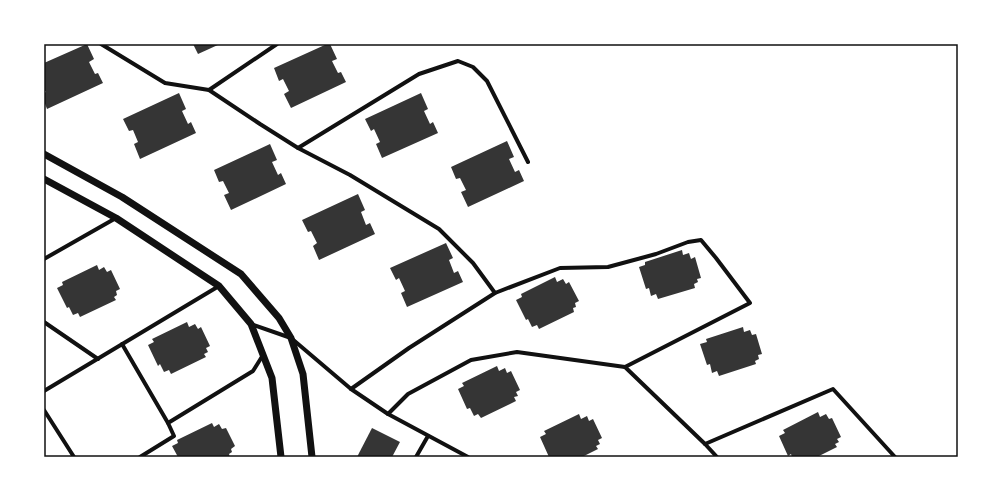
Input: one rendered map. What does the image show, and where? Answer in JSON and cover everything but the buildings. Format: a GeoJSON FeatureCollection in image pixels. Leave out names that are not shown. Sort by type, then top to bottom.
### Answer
{"type":"FeatureCollection","features":[{"type":"Feature","properties":{"kind":"street"},"geometry":{"type":"LineString","coordinates":[[101,44],[165,83],[209,90],[298,148],[350,175],[439,229],[473,263],[495,293]]}},
{"type":"Feature","properties":{"kind":"street"},"geometry":{"type":"LineString","coordinates":[[209,90],[277,44]]}},
{"type":"Feature","properties":{"kind":"street"},"geometry":{"type":"LineString","coordinates":[[298,148],[419,74],[458,61],[473,67],[487,81],[528,162]]}},
{"type":"Feature","properties":{"kind":"street"},"geometry":{"type":"LineString","coordinates":[[44,154],[122,197],[241,274],[279,318],[291,338],[303,374],[312,457]]}},
{"type":"Feature","properties":{"kind":"street"},"geometry":{"type":"LineString","coordinates":[[44,179],[116,218],[219,286],[251,324],[264,355],[272,378],[281,457]]}},
{"type":"Feature","properties":{"kind":"street"},"geometry":{"type":"LineString","coordinates":[[44,259],[116,218]]}},
{"type":"Feature","properties":{"kind":"street"},"geometry":{"type":"LineString","coordinates":[[351,389],[409,348],[495,293],[560,268],[608,267],[656,254],[688,242],[701,240],[750,303],[625,366],[517,352],[471,360],[408,394],[388,414]]}},
{"type":"Feature","properties":{"kind":"street"},"geometry":{"type":"LineString","coordinates":[[44,391],[219,286]]}},
{"type":"Feature","properties":{"kind":"street"},"geometry":{"type":"LineString","coordinates":[[44,322],[98,359]]}},
{"type":"Feature","properties":{"kind":"street"},"geometry":{"type":"LineString","coordinates":[[251,324],[291,338],[351,389],[388,414],[468,457]]}},
{"type":"Feature","properties":{"kind":"street"},"geometry":{"type":"LineString","coordinates":[[122,344],[174,436],[143,456]]}},
{"type":"Feature","properties":{"kind":"street"},"geometry":{"type":"LineString","coordinates":[[168,423],[253,371],[264,355]]}},
{"type":"Feature","properties":{"kind":"street"},"geometry":{"type":"LineString","coordinates":[[625,366],[717,457]]}},
{"type":"Feature","properties":{"kind":"street"},"geometry":{"type":"LineString","coordinates":[[705,444],[833,389],[895,457]]}},
{"type":"Feature","properties":{"kind":"street"},"geometry":{"type":"LineString","coordinates":[[44,410],[74,457]]}},
{"type":"Feature","properties":{"kind":"street"},"geometry":{"type":"LineString","coordinates":[[416,457],[428,436]]}}]}
